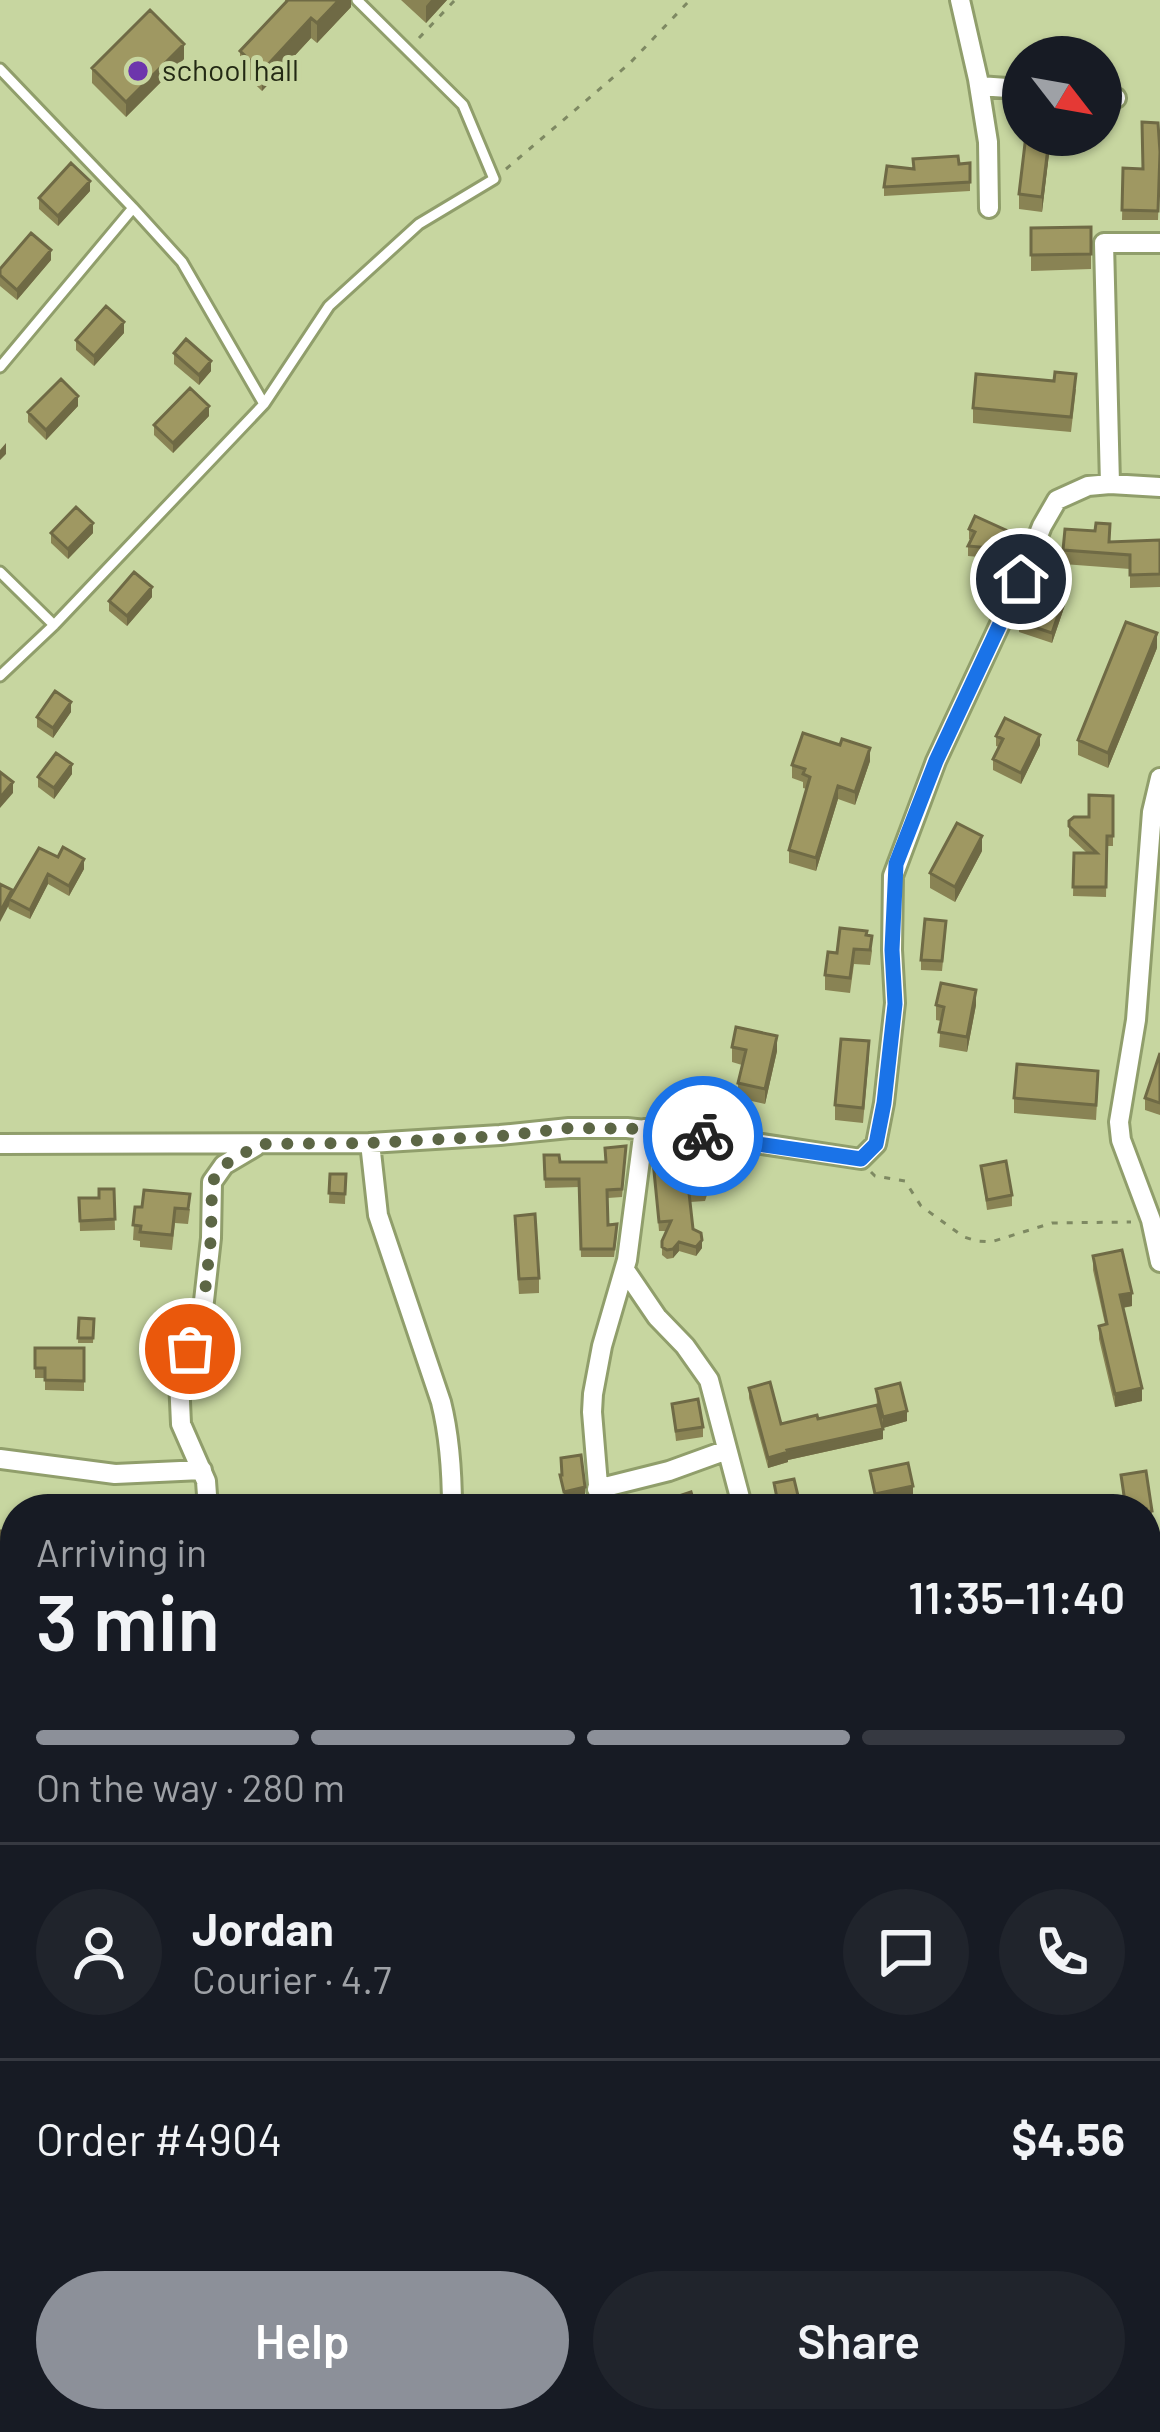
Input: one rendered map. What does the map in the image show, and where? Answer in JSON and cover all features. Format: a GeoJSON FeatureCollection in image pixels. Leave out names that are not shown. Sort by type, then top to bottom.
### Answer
{"type":"FeatureCollection","features":[{"type":"Feature","properties":{"kind":"street"},"geometry":{"type":"LineString","coordinates":[[960,0],[988,142],[989,208]]}},
{"type":"Feature","properties":{"kind":"street"},"geometry":{"type":"LineString","coordinates":[[979,86],[1002,88]]}},
{"type":"Feature","properties":{"kind":"street"},"geometry":{"type":"LineString","coordinates":[[1110,484],[1104,243],[1160,243]]}},
{"type":"Feature","properties":{"kind":"street"},"geometry":{"type":"LineString","coordinates":[[0,1144],[370,1143],[569,1128],[644,1129],[861,1159],[873,1150],[884,1103],[895,1004],[896,864],[936,761],[1057,500],[1088,486],[1160,487]]}},
{"type":"Feature","properties":{"kind":"street"},"geometry":{"type":"LineString","coordinates":[[1160,778],[1152,812],[1136,1020],[1119,1122],[1160,1262]]}},
{"type":"Feature","properties":{"kind":"street"},"geometry":{"type":"LineString","coordinates":[[598,1494],[593,1394],[625,1270],[644,1129]]}},
{"type":"Feature","properties":{"kind":"street"},"geometry":{"type":"LineString","coordinates":[[370,1143],[378,1216],[441,1402],[452,1462],[452,1494]]}},
{"type":"Feature","properties":{"kind":"street"},"geometry":{"type":"LineString","coordinates":[[207,1494],[206,1481],[181,1424],[179,1379],[204,1301],[212,1182],[224,1165],[260,1144]]}},
{"type":"Feature","properties":{"kind":"street"},"geometry":{"type":"LineString","coordinates":[[625,1270],[709,1380],[739,1494]]}},
{"type":"Feature","properties":{"kind":"street"},"geometry":{"type":"LineString","coordinates":[[611,1494],[727,1450]]}},
{"type":"Feature","properties":{"kind":"street"},"geometry":{"type":"LineString","coordinates":[[0,1459],[115,1474],[202,1471]]}},
{"type":"Feature","properties":{"kind":"lane"},"geometry":{"type":"LineString","coordinates":[[0,676],[263,404],[329,305],[419,224],[494,179],[463,105],[357,0]]}},
{"type":"Feature","properties":{"kind":"lane"},"geometry":{"type":"LineString","coordinates":[[0,69],[182,262],[263,404]]}},
{"type":"Feature","properties":{"kind":"lane"},"geometry":{"type":"LineString","coordinates":[[0,367],[133,208]]}},
{"type":"Feature","properties":{"kind":"lane"},"geometry":{"type":"LineString","coordinates":[[0,572],[54,625]]}},
{"type":"Feature","properties":{"kind":"path"},"geometry":{"type":"LineString","coordinates":[[409,49],[455,0]]}},
{"type":"Feature","properties":{"kind":"path"},"geometry":{"type":"LineString","coordinates":[[494,179],[630,63],[690,0]]}},
{"type":"Feature","properties":{"kind":"path"},"geometry":{"type":"LineString","coordinates":[[853,1158],[875,1176],[905,1180],[921,1206],[977,1241],[991,1242],[1052,1223],[1151,1220]]}},
{"type":"Feature","properties":{"kind":"building"},"geometry":{"type":"Polygon","coordinates":[[[288,0],[339,0],[317,23],[311,18],[262,71],[240,51],[288,0]]]}},
{"type":"Feature","properties":{"kind":"building","name":"school hall"},"geometry":{"type":"Polygon","coordinates":[[[150,10],[184,44],[126,102],[92,68],[150,10]]]}},
{"type":"Feature","properties":{"kind":"building"},"geometry":{"type":"Polygon","coordinates":[[[1142,122],[1158,123],[1158,211],[1122,210],[1123,168],[1143,169],[1142,122]]]}},
{"type":"Feature","properties":{"kind":"building"},"geometry":{"type":"Polygon","coordinates":[[[958,156],[959,164],[970,163],[970,182],[884,187],[887,166],[914,169],[913,159],[958,156]]]}},
{"type":"Feature","properties":{"kind":"building"},"geometry":{"type":"Polygon","coordinates":[[[1024,156],[1047,156],[1042,197],[1019,194],[1024,156]]]}},
{"type":"Feature","properties":{"kind":"building"},"geometry":{"type":"Polygon","coordinates":[[[71,163],[90,181],[58,216],[39,198],[71,163]]]}},
{"type":"Feature","properties":{"kind":"building"},"geometry":{"type":"Polygon","coordinates":[[[1091,227],[1091,254],[1031,255],[1031,228],[1091,227]]]}},
{"type":"Feature","properties":{"kind":"building"},"geometry":{"type":"Polygon","coordinates":[[[31,233],[51,250],[17,290],[0,275],[0,269],[31,233]]]}},
{"type":"Feature","properties":{"kind":"building"},"geometry":{"type":"Polygon","coordinates":[[[106,306],[124,322],[94,356],[76,340],[106,306]]]}},
{"type":"Feature","properties":{"kind":"building"},"geometry":{"type":"Polygon","coordinates":[[[186,339],[211,361],[199,375],[174,353],[186,339]]]}},
{"type":"Feature","properties":{"kind":"building"},"geometry":{"type":"Polygon","coordinates":[[[1055,372],[1076,374],[1071,417],[973,408],[976,374],[1054,381],[1055,372]]]}},
{"type":"Feature","properties":{"kind":"building"},"geometry":{"type":"Polygon","coordinates":[[[61,379],[78,396],[46,430],[28,412],[61,379]]]}},
{"type":"Feature","properties":{"kind":"building"},"geometry":{"type":"Polygon","coordinates":[[[190,388],[209,406],[173,443],[154,425],[190,388]]]}},
{"type":"Feature","properties":{"kind":"building"},"geometry":{"type":"Polygon","coordinates":[[[76,507],[93,523],[68,549],[51,533],[76,507]]]}},
{"type":"Feature","properties":{"kind":"building"},"geometry":{"type":"Polygon","coordinates":[[[975,516],[1010,532],[1002,549],[968,546],[975,532],[969,529],[975,516]]]}},
{"type":"Feature","properties":{"kind":"building"},"geometry":{"type":"Polygon","coordinates":[[[1096,523],[1110,524],[1109,542],[1160,540],[1160,574],[1130,575],[1130,555],[1063,550],[1065,529],[1095,531],[1096,523]]]}},
{"type":"Feature","properties":{"kind":"building"},"geometry":{"type":"Polygon","coordinates":[[[134,572],[152,587],[127,616],[109,601],[134,572]]]}},
{"type":"Feature","properties":{"kind":"building"},"geometry":{"type":"Polygon","coordinates":[[[1043,578],[1068,586],[1052,633],[1019,622],[1026,602],[1034,605],[1043,578]]]}},
{"type":"Feature","properties":{"kind":"building"},"geometry":{"type":"Polygon","coordinates":[[[1126,622],[1157,633],[1108,753],[1078,740],[1126,622]]]}},
{"type":"Feature","properties":{"kind":"building"},"geometry":{"type":"Polygon","coordinates":[[[55,691],[71,702],[53,728],[37,717],[55,691]]]}},
{"type":"Feature","properties":{"kind":"building"},"geometry":{"type":"Polygon","coordinates":[[[1005,718],[1040,735],[1021,773],[993,759],[1003,739],[996,736],[1005,718]]]}},
{"type":"Feature","properties":{"kind":"building"},"geometry":{"type":"Polygon","coordinates":[[[803,733],[840,745],[842,739],[870,748],[855,792],[838,786],[816,858],[789,850],[810,777],[803,774],[805,769],[792,765],[803,733]]]}},
{"type":"Feature","properties":{"kind":"building"},"geometry":{"type":"Polygon","coordinates":[[[56,753],[72,764],[54,788],[38,777],[56,753]]]}},
{"type":"Feature","properties":{"kind":"building"},"geometry":{"type":"Polygon","coordinates":[[[0,772],[13,782],[0,798],[0,772]]]}},
{"type":"Feature","properties":{"kind":"building"},"geometry":{"type":"Polygon","coordinates":[[[1089,795],[1113,796],[1106,887],[1073,887],[1074,853],[1097,853],[1069,826],[1074,817],[1089,817],[1089,795]]]}},
{"type":"Feature","properties":{"kind":"building"},"geometry":{"type":"Polygon","coordinates":[[[957,823],[982,836],[955,887],[930,873],[957,823]]]}},
{"type":"Feature","properties":{"kind":"building"},"geometry":{"type":"Polygon","coordinates":[[[63,847],[84,859],[69,886],[48,874],[30,910],[9,899],[39,848],[58,857],[63,847]]]}},
{"type":"Feature","properties":{"kind":"building"},"geometry":{"type":"Polygon","coordinates":[[[0,884],[12,890],[0,912],[0,884]]]}},
{"type":"Feature","properties":{"kind":"building"},"geometry":{"type":"Polygon","coordinates":[[[925,919],[946,921],[942,961],[921,960],[925,919]]]}},
{"type":"Feature","properties":{"kind":"building"},"geometry":{"type":"Polygon","coordinates":[[[840,928],[867,931],[872,936],[870,950],[854,949],[850,978],[825,975],[828,952],[837,953],[840,928]]]}},
{"type":"Feature","properties":{"kind":"building"},"geometry":{"type":"Polygon","coordinates":[[[941,983],[976,990],[967,1037],[939,1032],[944,1007],[936,1005],[941,983]]]}},
{"type":"Feature","properties":{"kind":"building"},"geometry":{"type":"Polygon","coordinates":[[[736,1027],[777,1036],[765,1089],[738,1083],[746,1050],[732,1047],[736,1027]]]}},
{"type":"Feature","properties":{"kind":"building"},"geometry":{"type":"Polygon","coordinates":[[[841,1039],[869,1041],[863,1108],[835,1105],[841,1039]]]}},
{"type":"Feature","properties":{"kind":"building"},"geometry":{"type":"Polygon","coordinates":[[[1160,1053],[1160,1103],[1145,1098],[1160,1053]]]}},
{"type":"Feature","properties":{"kind":"building"},"geometry":{"type":"Polygon","coordinates":[[[1017,1064],[1098,1071],[1096,1105],[1014,1098],[1017,1064]]]}},
{"type":"Feature","properties":{"kind":"building"},"geometry":{"type":"Polygon","coordinates":[[[626,1146],[622,1189],[607,1190],[608,1225],[617,1224],[614,1249],[581,1249],[579,1179],[545,1179],[544,1155],[559,1155],[560,1162],[606,1162],[605,1148],[626,1146]]]}},
{"type":"Feature","properties":{"kind":"building"},"geometry":{"type":"Polygon","coordinates":[[[684,1158],[686,1178],[702,1177],[708,1184],[705,1192],[689,1193],[693,1229],[701,1233],[702,1240],[696,1247],[679,1242],[667,1250],[662,1241],[671,1221],[659,1222],[653,1161],[684,1158]]]}},
{"type":"Feature","properties":{"kind":"building"},"geometry":{"type":"Polygon","coordinates":[[[1006,1161],[1012,1195],[987,1200],[981,1166],[1006,1161]]]}},
{"type":"Feature","properties":{"kind":"building"},"geometry":{"type":"Polygon","coordinates":[[[330,1174],[346,1174],[345,1194],[329,1193],[330,1174]]]}},
{"type":"Feature","properties":{"kind":"building"},"geometry":{"type":"Polygon","coordinates":[[[99,1189],[114,1189],[115,1219],[80,1221],[79,1198],[99,1198],[99,1189]]]}},
{"type":"Feature","properties":{"kind":"building"},"geometry":{"type":"Polygon","coordinates":[[[144,1190],[190,1194],[188,1209],[175,1208],[172,1235],[140,1232],[141,1226],[133,1225],[144,1190]]]}},
{"type":"Feature","properties":{"kind":"building"},"geometry":{"type":"Polygon","coordinates":[[[535,1214],[539,1278],[519,1279],[515,1216],[535,1214]]]}},
{"type":"Feature","properties":{"kind":"building"},"geometry":{"type":"Polygon","coordinates":[[[1122,1250],[1132,1293],[1120,1295],[1142,1388],[1115,1394],[1099,1326],[1107,1324],[1093,1256],[1122,1250]]]}},
{"type":"Feature","properties":{"kind":"building"},"geometry":{"type":"Polygon","coordinates":[[[79,1318],[94,1319],[93,1338],[78,1338],[79,1318]]]}},
{"type":"Feature","properties":{"kind":"building"},"geometry":{"type":"Polygon","coordinates":[[[35,1348],[84,1348],[84,1381],[45,1380],[45,1368],[35,1368],[35,1348]]]}},
{"type":"Feature","properties":{"kind":"building"},"geometry":{"type":"Polygon","coordinates":[[[770,1382],[781,1424],[877,1405],[883,1429],[768,1458],[749,1388],[770,1382]]]}},
{"type":"Feature","properties":{"kind":"building"},"geometry":{"type":"Polygon","coordinates":[[[900,1383],[907,1411],[883,1417],[876,1389],[900,1383]]]}},
{"type":"Feature","properties":{"kind":"building"},"geometry":{"type":"Polygon","coordinates":[[[698,1399],[703,1427],[676,1431],[672,1404],[698,1399]]]}},
{"type":"Feature","properties":{"kind":"building"},"geometry":{"type":"Polygon","coordinates":[[[581,1455],[585,1487],[564,1492],[561,1458],[581,1455]]]}},
{"type":"Feature","properties":{"kind":"building"},"geometry":{"type":"Polygon","coordinates":[[[908,1463],[913,1486],[875,1494],[870,1471],[908,1463]]]}},
{"type":"Feature","properties":{"kind":"building"},"geometry":{"type":"Polygon","coordinates":[[[1146,1471],[1149,1494],[1124,1494],[1121,1475],[1146,1471]]]}},
{"type":"Feature","properties":{"kind":"building"},"geometry":{"type":"Polygon","coordinates":[[[794,1479],[798,1494],[776,1494],[774,1483],[794,1479]]]}},
{"type":"Feature","properties":{"kind":"way so far"},"geometry":{"type":"LineString","coordinates":[[190,1349],[204,1301],[212,1182],[224,1165],[260,1144],[370,1143],[569,1128],[703,1136]]}},
{"type":"Feature","properties":{"kind":"place","name":"school hall"},"geometry":{"type":"Point","coordinates":[138,71]}},
{"type":"Feature","properties":{"kind":"route"},"geometry":{"type":"LineString","coordinates":[[703,1136],[861,1159],[873,1150],[884,1103],[895,1004],[896,864],[936,761],[1021,579]]}}]}
